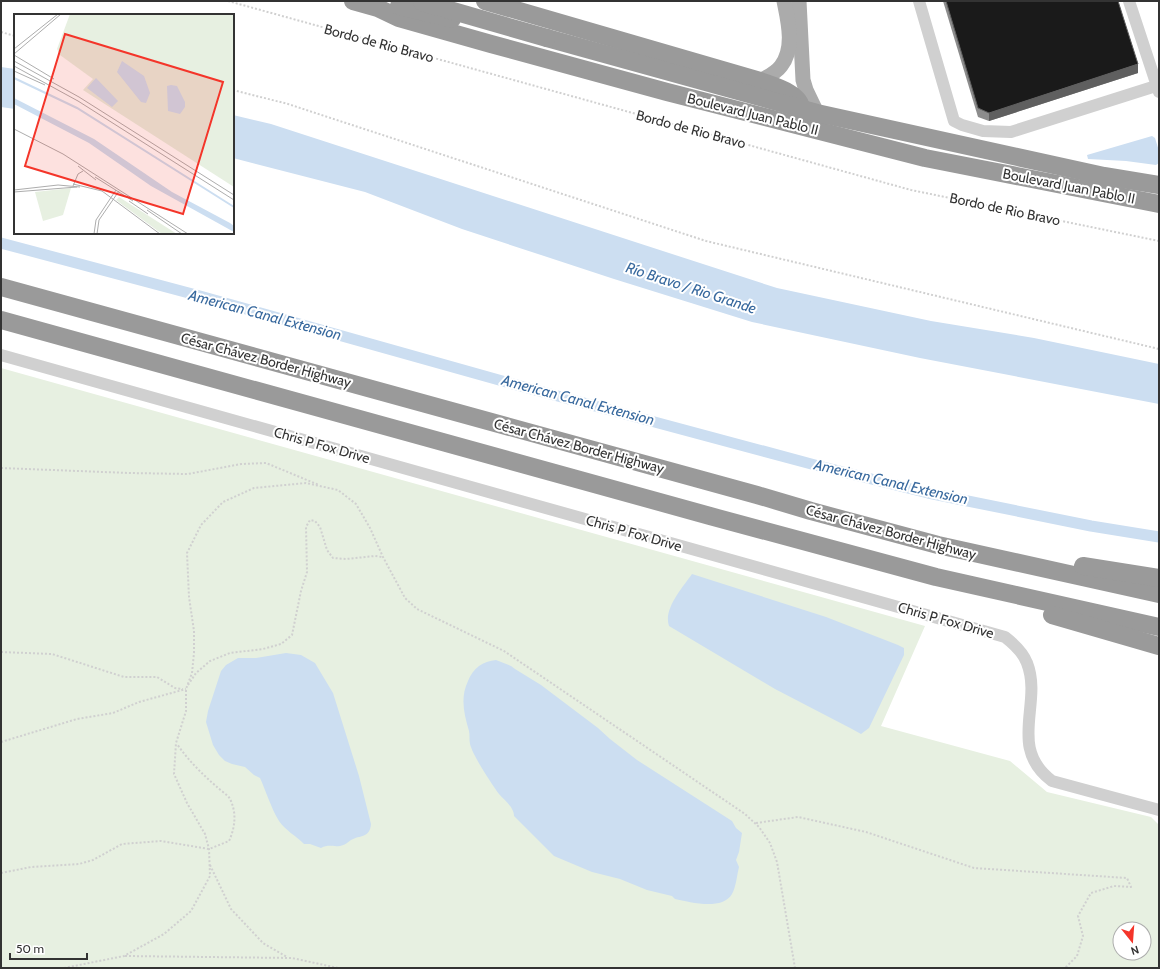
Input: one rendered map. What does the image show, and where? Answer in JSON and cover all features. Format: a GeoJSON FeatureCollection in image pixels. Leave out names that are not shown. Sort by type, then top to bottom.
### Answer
{"type":"FeatureCollection","features":[{"type":"Feature","properties":{"kind":"highway","name":"Boulevard Juan Pablo II"},"geometry":{"type":"LineString","coordinates":[[353,1],[378,8],[399,18],[429,27],[667,92],[925,158],[1159,204]]}},
{"type":"Feature","properties":{"kind":"highway","name":"Boulevard Juan Pablo II"},"geometry":{"type":"LineString","coordinates":[[416,1],[809,111],[1088,173],[1159,185]]}},
{"type":"Feature","properties":{"kind":"highway"},"geometry":{"type":"LineString","coordinates":[[442,16],[449,17],[453,14],[456,7],[455,1]]}},
{"type":"Feature","properties":{"kind":"highway"},"geometry":{"type":"LineString","coordinates":[[485,1],[505,4],[542,17],[760,81],[787,92],[795,97],[809,111]]}},
{"type":"Feature","properties":{"kind":"highway"},"geometry":{"type":"LineString","coordinates":[[378,8],[399,6],[442,16],[636,71],[667,92]]}},
{"type":"Feature","properties":{"kind":"highway"},"geometry":{"type":"LineString","coordinates":[[535,42],[530,36],[530,30],[542,17]]}},
{"type":"Feature","properties":{"kind":"highway","name":"César Chávez Border Highway"},"geometry":{"type":"LineString","coordinates":[[1,287],[758,495],[811,512],[938,545],[1159,594]]}},
{"type":"Feature","properties":{"kind":"highway"},"geometry":{"type":"LineString","coordinates":[[1,320],[936,577],[1159,627]]}},
{"type":"Feature","properties":{"kind":"highway"},"geometry":{"type":"LineString","coordinates":[[938,545],[1006,553],[1159,578]]}},
{"type":"Feature","properties":{"kind":"highway"},"geometry":{"type":"LineString","coordinates":[[936,577],[1014,603],[1159,646]]}},
{"type":"Feature","properties":{"kind":"main road"},"geometry":{"type":"LineString","coordinates":[[760,81],[776,71],[782,65],[786,55],[789,29],[782,3]]}},
{"type":"Feature","properties":{"kind":"main road"},"geometry":{"type":"LineString","coordinates":[[801,4],[802,67],[809,111]]}},
{"type":"Feature","properties":{"kind":"street"},"geometry":{"type":"LineString","coordinates":[[477,26],[485,1]]}},
{"type":"Feature","properties":{"kind":"street"},"geometry":{"type":"LineString","coordinates":[[919,1],[954,121],[983,131],[1011,132],[1158,87],[1129,1]]}},
{"type":"Feature","properties":{"kind":"street"},"geometry":{"type":"LineString","coordinates":[[495,31],[505,4]]}},
{"type":"Feature","properties":{"kind":"street","name":"Chris P Fox Drive"},"geometry":{"type":"LineString","coordinates":[[1,355],[1005,637],[1022,653],[1027,662],[1031,684],[1027,731],[1029,744],[1037,766],[1043,774],[1052,781],[1159,810]]}},
{"type":"Feature","properties":{"kind":"path","name":"Bordo de Rio Bravo"},"geometry":{"type":"LineString","coordinates":[[228,1],[911,190],[1159,241]]}},
{"type":"Feature","properties":{"kind":"path"},"geometry":{"type":"LineString","coordinates":[[1,32],[14,36]]}},
{"type":"Feature","properties":{"kind":"path"},"geometry":{"type":"LineString","coordinates":[[234,90],[288,104],[706,241],[1159,349]]}},
{"type":"Feature","properties":{"kind":"path"},"geometry":{"type":"LineString","coordinates":[[1,468],[188,474],[242,464],[266,463],[324,487]]}},
{"type":"Feature","properties":{"kind":"path"},"geometry":{"type":"LineString","coordinates":[[124,956],[164,934],[191,911],[210,876],[209,849],[205,834],[187,803],[174,774],[176,743],[186,711],[186,689],[192,673],[194,652],[194,631],[189,597],[187,553],[201,525],[223,502],[254,488],[306,483],[338,490],[356,504],[370,528],[404,598],[417,608],[504,651],[745,814],[755,823],[770,843],[777,862],[794,968]]}},
{"type":"Feature","properties":{"kind":"path"},"geometry":{"type":"LineString","coordinates":[[1,742],[77,719],[113,713],[139,702],[186,689],[196,673],[210,661],[230,653],[263,649],[281,644],[292,636],[301,592],[307,572],[306,527],[310,520],[315,521],[320,527],[327,550],[333,558],[346,559],[375,556],[383,557]]}},
{"type":"Feature","properties":{"kind":"path"},"geometry":{"type":"LineString","coordinates":[[1,652],[52,654],[124,677],[157,678],[175,688],[186,689]]}},
{"type":"Feature","properties":{"kind":"path"},"geometry":{"type":"LineString","coordinates":[[1,874],[31,867],[79,864],[93,860],[122,844],[161,841],[209,849],[229,841],[234,829],[234,811],[230,798],[217,788],[186,757],[176,743]]}},
{"type":"Feature","properties":{"kind":"path"},"geometry":{"type":"LineString","coordinates":[[755,823],[798,817],[866,832],[974,868],[1127,878],[1131,887],[1114,886],[1091,894],[1078,916],[1083,936],[1077,956],[1065,968]]}},
{"type":"Feature","properties":{"kind":"path"},"geometry":{"type":"LineString","coordinates":[[210,864],[231,909],[263,943],[289,958]]}},
{"type":"Feature","properties":{"kind":"path"},"geometry":{"type":"LineString","coordinates":[[64,968],[124,956],[289,958],[338,968]]}},
{"type":"Feature","properties":{"kind":"green space"},"geometry":{"type":"Polygon","coordinates":[[[1,368],[925,626],[881,726],[1010,761],[1047,792],[1151,817],[1159,825],[1159,968],[1,968],[1,368]]]}},
{"type":"Feature","properties":{"kind":"water"},"geometry":{"type":"Polygon","coordinates":[[[1,67],[14,69],[14,109],[1,107],[1,67]]]}},
{"type":"Feature","properties":{"kind":"water","name":"Río Bravo / Rio Grande"},"geometry":{"type":"Polygon","coordinates":[[[234,115],[271,124],[777,288],[931,321],[1034,338],[1159,364],[1159,404],[920,358],[752,322],[462,229],[365,192],[234,158],[234,115]]]}},
{"type":"Feature","properties":{"kind":"water"},"geometry":{"type":"Polygon","coordinates":[[[1152,136],[1155,138],[1159,151],[1159,163],[1156,165],[1126,161],[1088,159],[1087,155],[1152,136]]]}},
{"type":"Feature","properties":{"kind":"water"},"geometry":{"type":"Polygon","coordinates":[[[692,574],[826,617],[904,648],[904,655],[869,728],[861,734],[775,689],[669,626],[668,619],[671,606],[692,574]]]}},
{"type":"Feature","properties":{"kind":"water"},"geometry":{"type":"Polygon","coordinates":[[[286,653],[301,655],[315,663],[333,693],[359,776],[371,824],[370,829],[367,834],[354,838],[342,846],[328,846],[321,848],[310,844],[304,844],[287,830],[276,816],[260,778],[245,767],[225,761],[219,755],[213,745],[206,722],[221,671],[226,665],[238,658],[256,658],[286,653]]]}},
{"type":"Feature","properties":{"kind":"water"},"geometry":{"type":"Polygon","coordinates":[[[496,660],[511,666],[541,685],[598,728],[637,760],[732,821],[736,828],[742,833],[736,860],[739,867],[736,881],[732,894],[727,899],[714,904],[689,902],[647,890],[620,879],[592,872],[554,856],[514,816],[511,807],[499,794],[478,762],[472,749],[463,700],[466,687],[473,672],[479,666],[496,660]]]}},
{"type":"Feature","properties":{"kind":"building"},"geometry":{"type":"Polygon","coordinates":[[[946,1],[1118,1],[1138,64],[989,113],[978,108],[946,1]]]}},
{"type":"Feature","properties":{"kind":"waterway","name":"American Canal Extension"},"geometry":{"type":"LineString","coordinates":[[1,243],[200,296],[513,384],[815,465],[928,493],[1091,526],[1159,537]]}}]}
